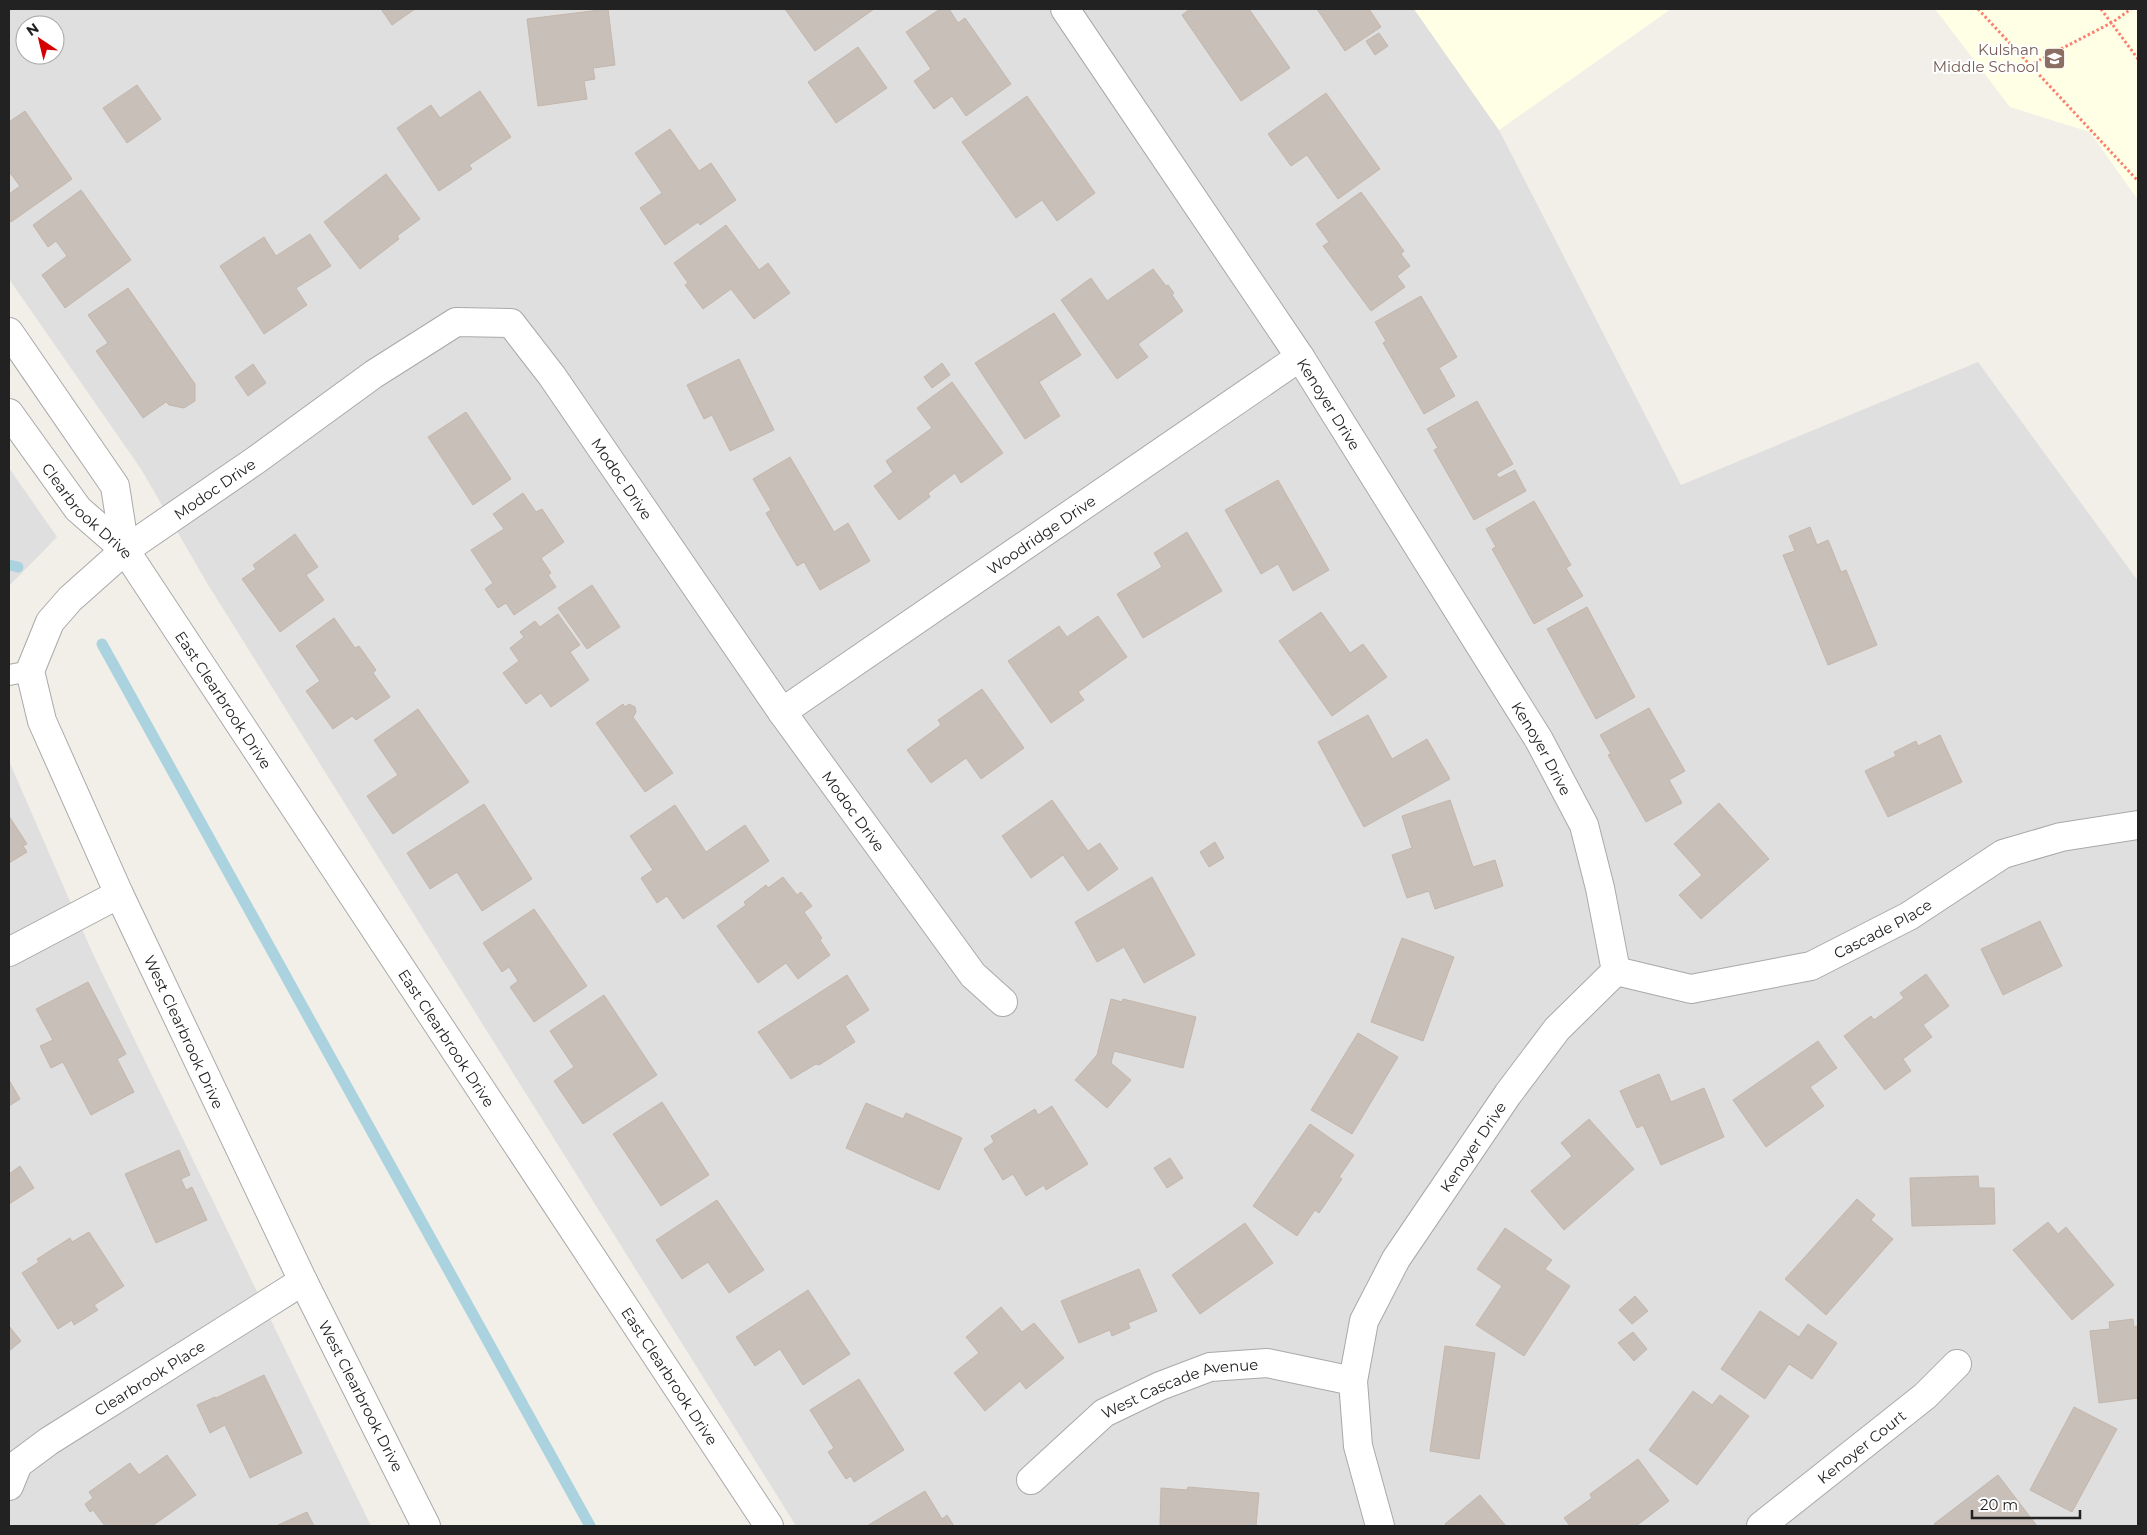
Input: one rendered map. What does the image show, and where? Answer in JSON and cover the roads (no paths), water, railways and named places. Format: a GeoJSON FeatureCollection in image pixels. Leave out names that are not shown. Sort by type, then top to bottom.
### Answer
{"type":"FeatureCollection","features":[{"type":"Feature","properties":{"kind":"street","name":"Kenoyer Drive"},"geometry":{"type":"LineString","coordinates":[[1065,9],[1300,357],[1539,740],[1584,825],[1600,888],[1616,971],[1557,1029],[1508,1094],[1396,1259],[1364,1321],[1354,1381],[1358,1446],[1380,1526]]}},
{"type":"Feature","properties":{"kind":"street","name":"Modoc Drive"},"geometry":{"type":"LineString","coordinates":[[125,550],[256,460],[374,374],[456,322],[511,323],[552,376],[782,712],[973,975],[1003,1002]]}},
{"type":"Feature","properties":{"kind":"street","name":"Clearbrook Drive"},"geometry":{"type":"LineString","coordinates":[[9,332],[115,486],[125,550]]}},
{"type":"Feature","properties":{"kind":"street","name":"Woodridge Drive"},"geometry":{"type":"LineString","coordinates":[[782,712],[1300,357]]}},
{"type":"Feature","properties":{"kind":"street","name":"Clearbrook Drive"},"geometry":{"type":"LineString","coordinates":[[9,413],[78,509],[125,550]]}},
{"type":"Feature","properties":{"kind":"street","name":"West Clearbrook Drive"},"geometry":{"type":"LineString","coordinates":[[125,550],[70,599],[50,622],[19,673],[119,894],[303,1282],[426,1526]]}},
{"type":"Feature","properties":{"kind":"street","name":"East Clearbrook Drive"},"geometry":{"type":"LineString","coordinates":[[125,550],[769,1526]]}},
{"type":"Feature","properties":{"kind":"street","name":"Cascade Place"},"geometry":{"type":"LineString","coordinates":[[1616,971],[1691,989],[1812,966],[1909,916],[2002,854],[2061,837],[2138,825]]}},
{"type":"Feature","properties":{"kind":"street"},"geometry":{"type":"LineString","coordinates":[[9,952],[119,894]]}},
{"type":"Feature","properties":{"kind":"street","name":"Clearbrook Place"},"geometry":{"type":"LineString","coordinates":[[9,1486],[18,1464],[49,1441],[303,1282]]}},
{"type":"Feature","properties":{"kind":"street","name":"West Cascade Avenue"},"geometry":{"type":"LineString","coordinates":[[1031,1480],[1104,1413],[1160,1386],[1210,1367],[1267,1363],[1354,1381]]}},
{"type":"Feature","properties":{"kind":"street","name":"Kenoyer Court"},"geometry":{"type":"LineString","coordinates":[[1761,1526],[1925,1396],[1957,1364]]}},
{"type":"Feature","properties":{"kind":"waterway"},"geometry":{"type":"LineString","coordinates":[[9,565],[18,567]]}},
{"type":"Feature","properties":{"kind":"waterway"},"geometry":{"type":"LineString","coordinates":[[102,644],[590,1526]]}},
{"type":"Feature","properties":{"kind":"place","name":"Kulshan Middle School"},"geometry":{"type":"Point","coordinates":[2055,58]}}]}
